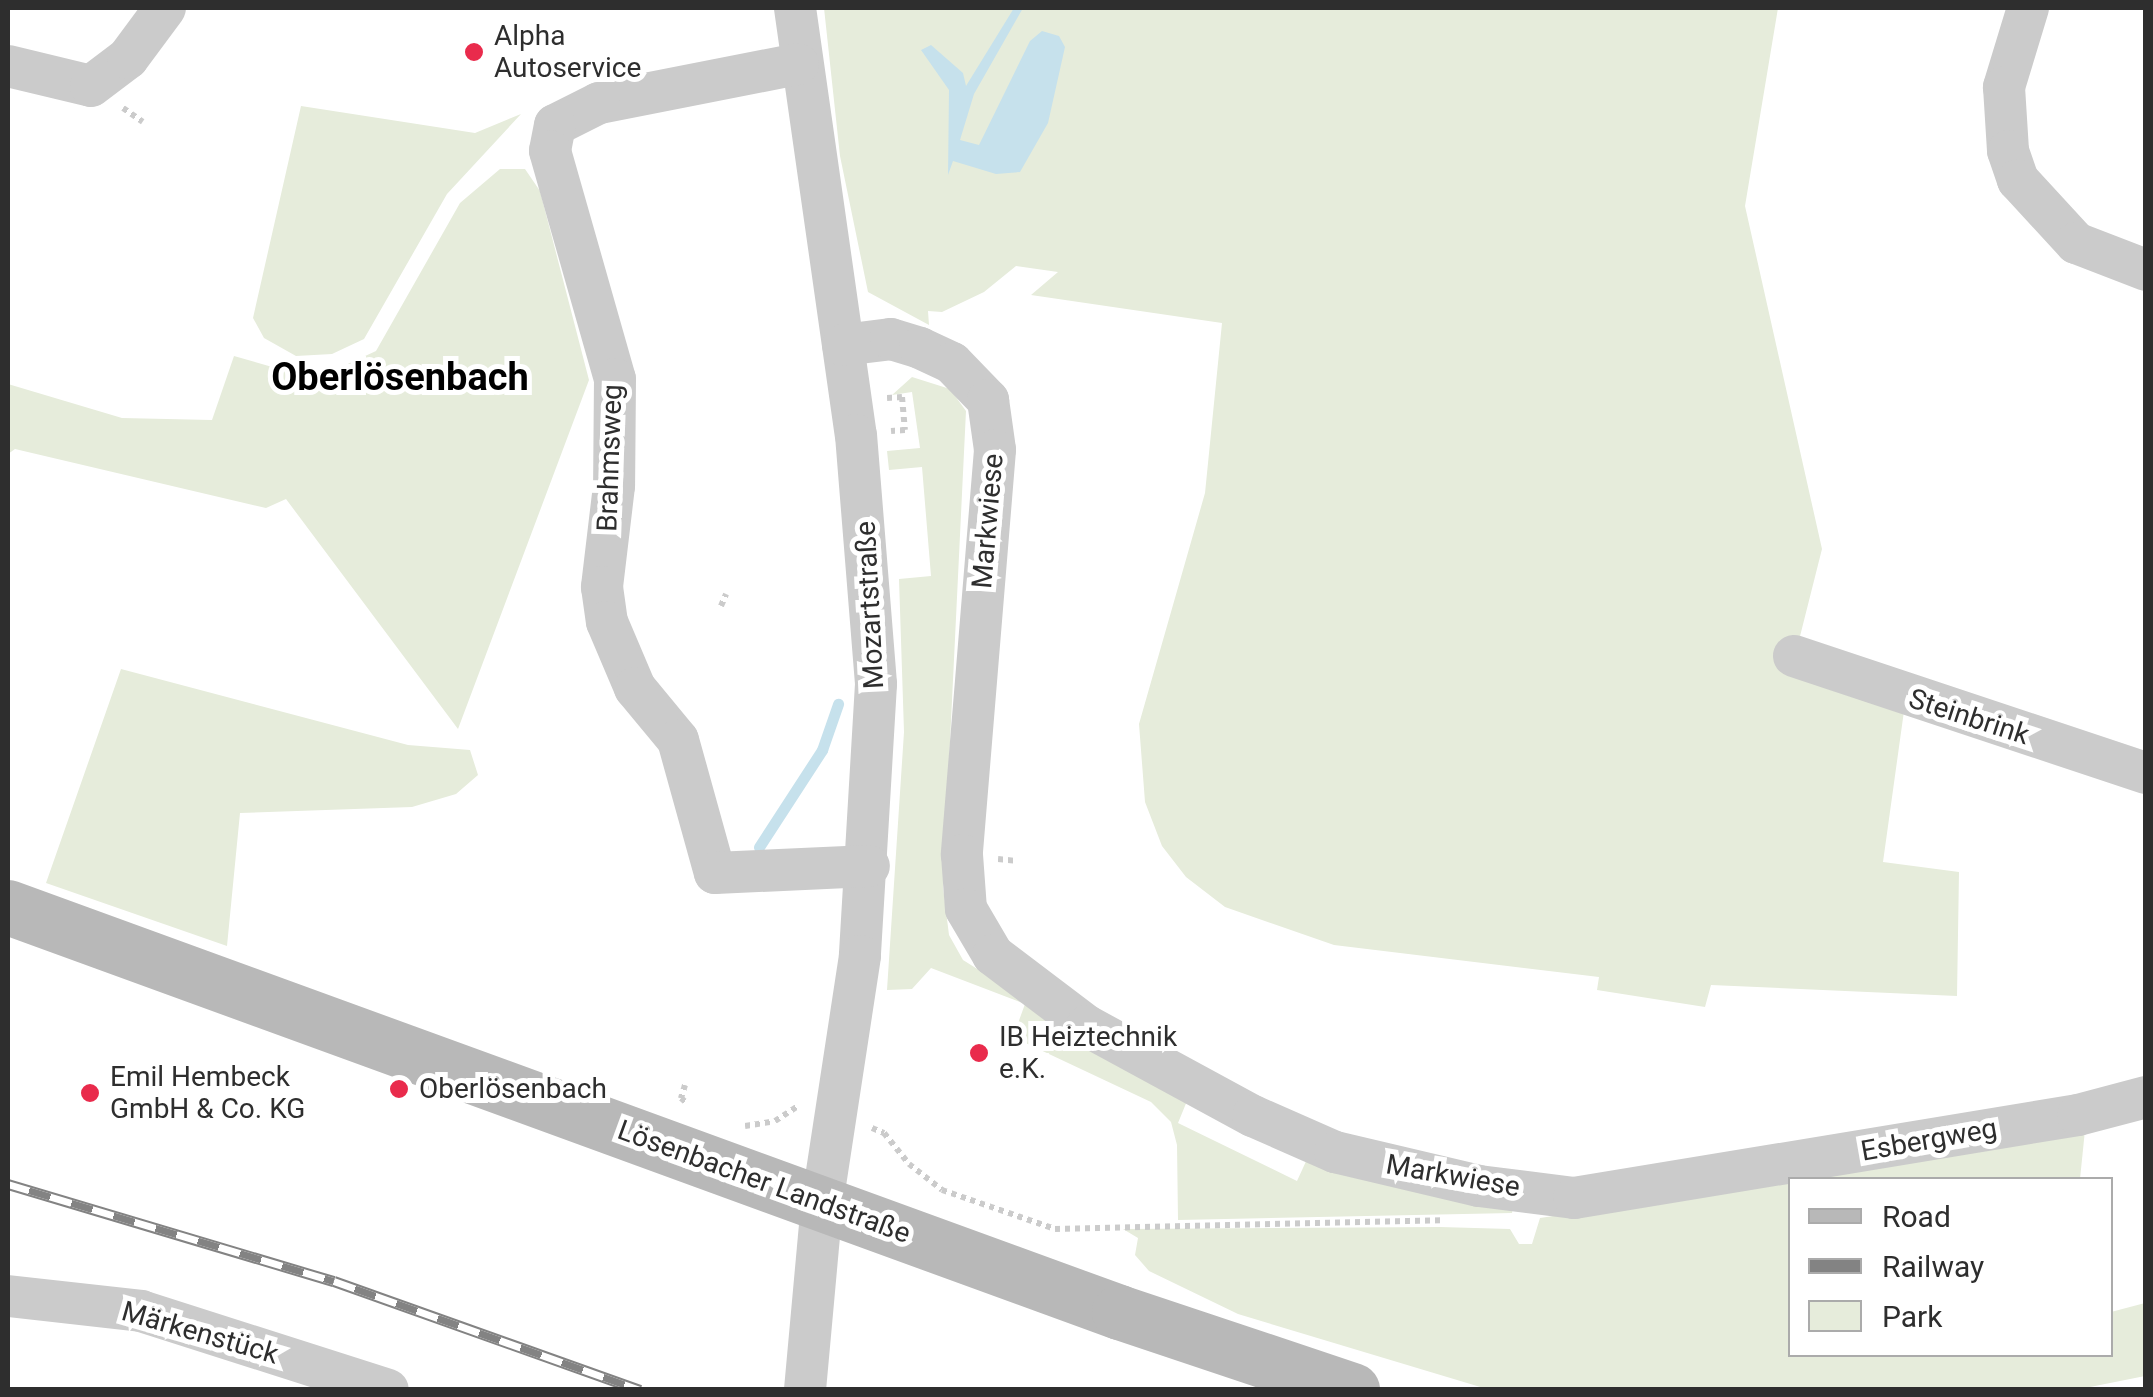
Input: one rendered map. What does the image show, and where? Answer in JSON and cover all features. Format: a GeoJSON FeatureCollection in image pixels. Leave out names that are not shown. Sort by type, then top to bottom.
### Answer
{"type":"FeatureCollection","features":[{"type":"Feature","properties":{"kind":"main road","name":"Lösenbacher Landstraße"},"geometry":{"type":"LineString","coordinates":[[8,907],[822,1203],[1352,1390]]}},
{"type":"Feature","properties":{"kind":"street"},"geometry":{"type":"LineString","coordinates":[[8,66],[91,86],[128,58],[165,8]]}},
{"type":"Feature","properties":{"kind":"street","name":"Mozartstraße"},"geometry":{"type":"LineString","coordinates":[[795,8],[798,64],[843,344],[876,684],[868,866],[840,1118],[822,1203]]}},
{"type":"Feature","properties":{"kind":"street"},"geometry":{"type":"LineString","coordinates":[[2028,8],[2004,87],[2008,151],[2018,180],[2076,243],[2146,270]]}},
{"type":"Feature","properties":{"kind":"street","name":"Brahmsweg"},"geometry":{"type":"LineString","coordinates":[[798,64],[598,103],[562,118],[550,133],[550,151],[615,380],[614,486],[602,587],[607,622],[635,688],[678,740],[714,873],[868,866]]}},
{"type":"Feature","properties":{"kind":"street","name":"Markwiese"},"geometry":{"type":"LineString","coordinates":[[843,344],[890,339],[937,355],[976,384],[994,418],[962,855],[966,909],[993,955],[1087,1026],[1270,1124],[1336,1152],[1480,1186],[1533,1192]]}},
{"type":"Feature","properties":{"kind":"street","name":"Steinbrink"},"geometry":{"type":"LineString","coordinates":[[1794,656],[2146,773]]}},
{"type":"Feature","properties":{"kind":"street","name":"Esbergweg"},"geometry":{"type":"LineString","coordinates":[[1533,1192],[1574,1198],[1641,1189],[2078,1115],[2146,1097]]}},
{"type":"Feature","properties":{"kind":"street"},"geometry":{"type":"LineString","coordinates":[[805,1390],[822,1203]]}},
{"type":"Feature","properties":{"kind":"street","name":"Märkenstück"},"geometry":{"type":"LineString","coordinates":[[8,1296],[141,1311],[388,1390]]}},
{"type":"Feature","properties":{"kind":"path"},"geometry":{"type":"LineString","coordinates":[[721,606],[726,594]]}},
{"type":"Feature","properties":{"kind":"path"},"geometry":{"type":"LineString","coordinates":[[685,1085],[681,1098],[696,1109]]}},
{"type":"Feature","properties":{"kind":"path"},"geometry":{"type":"LineString","coordinates":[[730,1124],[764,1124],[799,1106],[884,1132],[909,1164],[942,1190],[1055,1229],[1456,1220]]}},
{"type":"Feature","properties":{"kind":"green space"},"geometry":{"type":"Polygon","coordinates":[[[824,8],[1778,8],[1745,206],[1822,549],[1792,668],[1904,711],[1883,862],[1959,872],[1957,996],[1711,985],[1705,1007],[1597,990],[1599,977],[1334,945],[1225,907],[1186,877],[1162,846],[1145,802],[1139,724],[1205,493],[1222,323],[1031,295],[1058,272],[1016,266],[984,292],[942,312],[928,311],[929,325],[868,292],[840,156],[824,8]]]}},
{"type":"Feature","properties":{"kind":"green space"},"geometry":{"type":"Polygon","coordinates":[[[301,106],[475,133],[521,114],[447,194],[364,339],[332,354],[296,356],[264,338],[253,318],[301,106]]]}},
{"type":"Feature","properties":{"kind":"green space"},"geometry":{"type":"Polygon","coordinates":[[[500,169],[525,169],[540,191],[589,380],[458,729],[286,499],[266,508],[15,449],[8,454],[8,384],[122,418],[212,420],[234,356],[293,373],[339,368],[376,351],[460,203],[500,169]]]}},
{"type":"Feature","properties":{"kind":"green space"},"geometry":{"type":"Polygon","coordinates":[[[912,377],[950,389],[966,411],[943,887],[949,935],[963,960],[1187,1101],[1178,1123],[1297,1181],[1308,1157],[1514,1201],[1512,1213],[1178,1220],[1177,1145],[1171,1122],[1151,1102],[1013,1037],[1025,1004],[931,968],[912,989],[887,990],[904,732],[899,579],[931,576],[922,467],[889,470],[887,451],[920,448],[912,392],[892,395],[912,377]]]}},
{"type":"Feature","properties":{"kind":"green space"},"geometry":{"type":"Polygon","coordinates":[[[121,669],[408,745],[470,750],[478,775],[456,794],[412,807],[240,813],[227,946],[46,883],[121,669]]]}},
{"type":"Feature","properties":{"kind":"green space"},"geometry":{"type":"Polygon","coordinates":[[[2085,1130],[2080,1177],[1819,1177],[2085,1130]]]}},
{"type":"Feature","properties":{"kind":"green space"},"geometry":{"type":"Polygon","coordinates":[[[1788,1181],[1788,1357],[2113,1357],[2113,1311],[2145,1303],[2145,1376],[2075,1390],[1487,1389],[1238,1314],[1149,1271],[1135,1255],[1138,1238],[1123,1229],[1510,1229],[1519,1244],[1532,1244],[1540,1218],[1788,1181]]]}},
{"type":"Feature","properties":{"kind":"water"},"geometry":{"type":"Polygon","coordinates":[[[1014,8],[1023,8],[974,94],[960,140],[979,145],[1030,41],[1042,31],[1059,36],[1065,47],[1048,123],[1020,172],[996,174],[953,161],[948,175],[949,90],[921,50],[931,45],[963,73],[966,86],[1014,8]]]}},
{"type":"Feature","properties":{"kind":"waterway"},"geometry":{"type":"LineString","coordinates":[[759,847],[822,750],[838,704]]}},
{"type":"Feature","properties":{"kind":"railway"},"geometry":{"type":"LineString","coordinates":[[8,1184],[334,1281],[640,1390]]}},
{"type":"Feature","properties":{"kind":"place","name":"Alpha Autoservice"},"geometry":{"type":"Point","coordinates":[474,52]}},
{"type":"Feature","properties":{"kind":"place","name":"IB Heiztechnik e.K."},"geometry":{"type":"Point","coordinates":[979,1053]}},
{"type":"Feature","properties":{"kind":"place","name":"Oberlösenbach"},"geometry":{"type":"Point","coordinates":[399,1089]}},
{"type":"Feature","properties":{"kind":"place","name":"Emil Hembeck GmbH & Co. KG"},"geometry":{"type":"Point","coordinates":[90,1093]}},
{"type":"Feature","properties":{"kind":"district","name":"Oberlösenbach"},"geometry":{"type":"Point","coordinates":[400,378]}}]}
